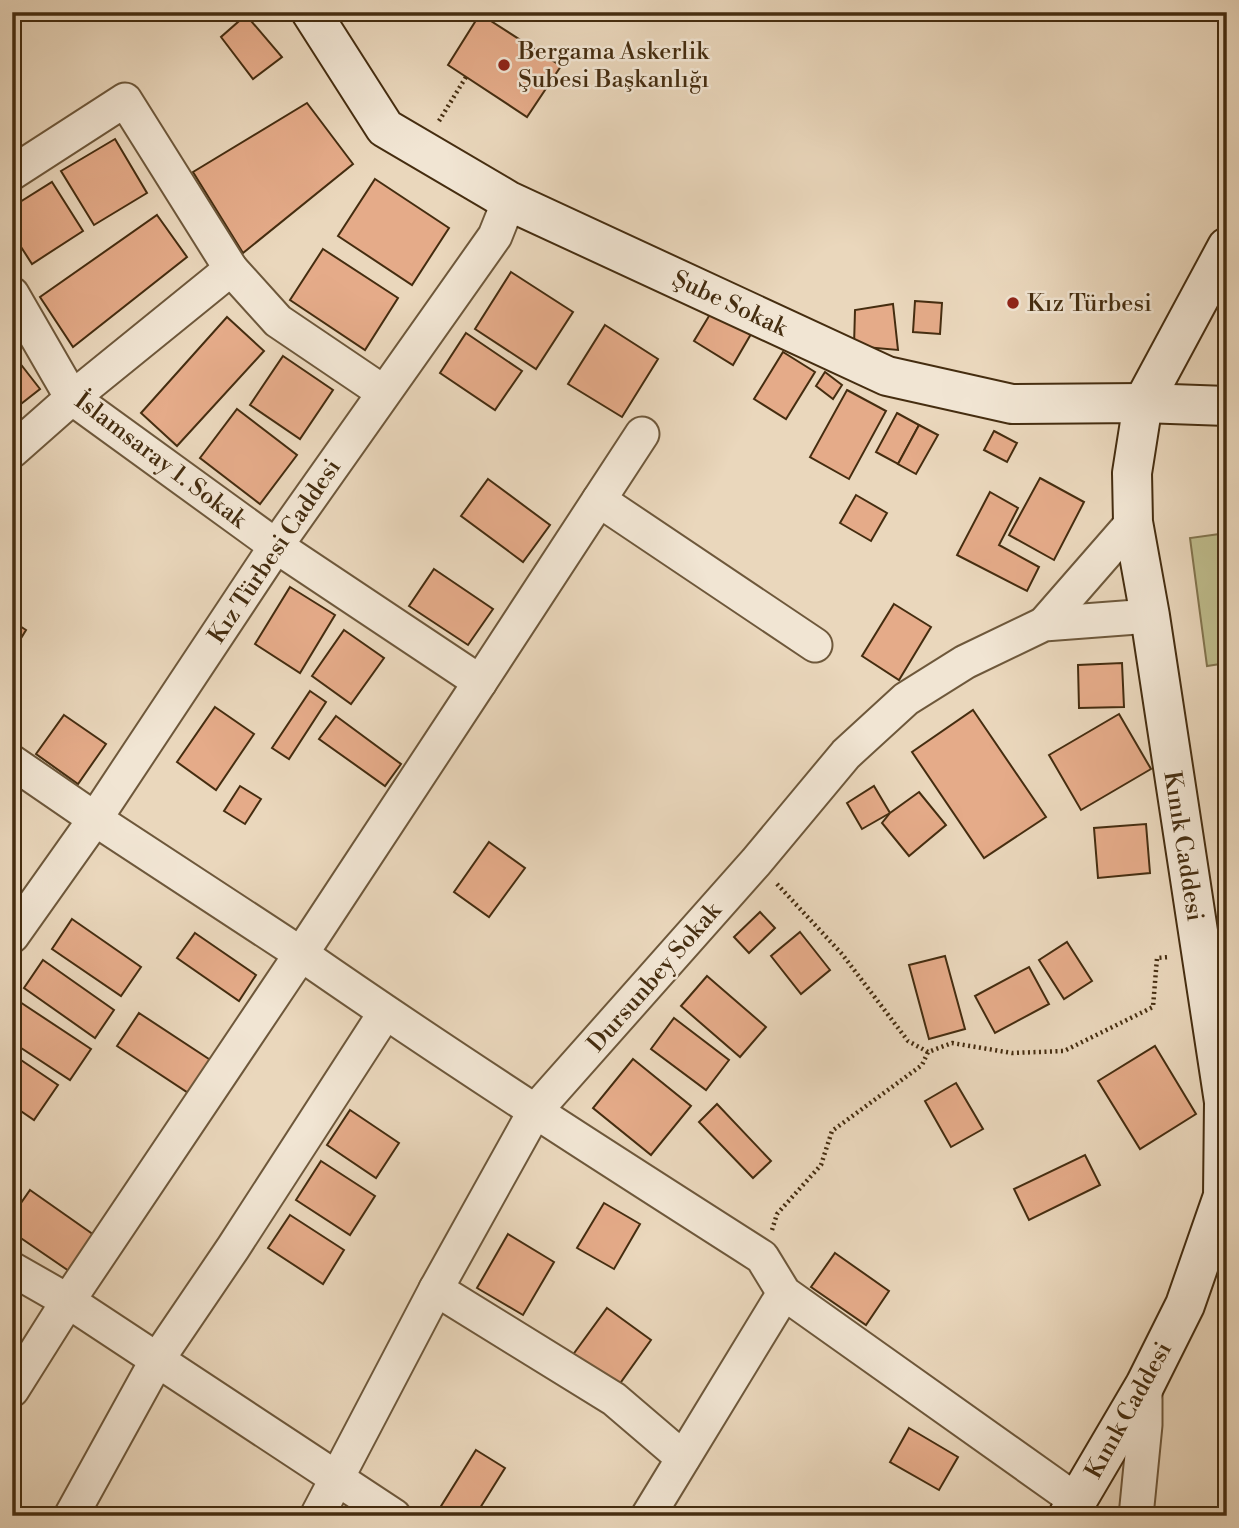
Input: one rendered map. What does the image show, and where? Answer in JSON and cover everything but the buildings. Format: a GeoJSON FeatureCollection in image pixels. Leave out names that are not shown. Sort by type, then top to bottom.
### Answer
{"type":"FeatureCollection","features":[{"type":"Feature","properties":{"kind":"main road","name":"Şube Sokak"},"geometry":{"type":"LineString","coordinates":[[311,12],[385,128],[509,201],[887,376],[1012,404],[1143,403],[1227,406]]}},
{"type":"Feature","properties":{"kind":"main road","name":"Kınık Caddesi"},"geometry":{"type":"LineString","coordinates":[[1073,1508],[1145,1385],[1185,1305],[1223,1196],[1224,1102],[1150,616],[1133,522],[1132,473],[1143,403],[1227,247]]}},
{"type":"Feature","properties":{"kind":"street"},"geometry":{"type":"LineString","coordinates":[[12,173],[125,100],[231,269],[278,321],[383,392]]}},
{"type":"Feature","properties":{"kind":"street","name":"Kız Türbesi Caddesi"},"geometry":{"type":"LineString","coordinates":[[12,936],[95,819],[276,546],[495,236],[509,201]]}},
{"type":"Feature","properties":{"kind":"street"},"geometry":{"type":"LineString","coordinates":[[12,451],[72,398],[231,269]]}},
{"type":"Feature","properties":{"kind":"street","name":"İslamsaray 1. Sokak"},"geometry":{"type":"LineString","coordinates":[[12,294],[72,398],[276,546],[480,682]]}},
{"type":"Feature","properties":{"kind":"street"},"geometry":{"type":"LineString","coordinates":[[12,1390],[68,1301],[301,954],[642,434]]}},
{"type":"Feature","properties":{"kind":"street"},"geometry":{"type":"LineString","coordinates":[[599,500],[815,645]]}},
{"type":"Feature","properties":{"kind":"street"},"geometry":{"type":"LineString","coordinates":[[1044,624],[1133,522]]}},
{"type":"Feature","properties":{"kind":"street","name":"Dursunbey Sokak"},"geometry":{"type":"LineString","coordinates":[[317,1516],[436,1289],[535,1111],[756,862],[846,754],[906,699],[965,662],[1044,624],[1150,616]]}},
{"type":"Feature","properties":{"kind":"street"},"geometry":{"type":"LineString","coordinates":[[12,762],[385,1013],[762,1257],[784,1293],[1073,1508]]}},
{"type":"Feature","properties":{"kind":"street"},"geometry":{"type":"LineString","coordinates":[[71,1516],[157,1360],[385,1013]]}},
{"type":"Feature","properties":{"kind":"street"},"geometry":{"type":"LineString","coordinates":[[12,1269],[68,1301],[394,1516]]}},
{"type":"Feature","properties":{"kind":"street"},"geometry":{"type":"LineString","coordinates":[[436,1289],[614,1399],[683,1458]]}},
{"type":"Feature","properties":{"kind":"street"},"geometry":{"type":"LineString","coordinates":[[648,1516],[784,1293]]}},
{"type":"Feature","properties":{"kind":"street"},"geometry":{"type":"LineString","coordinates":[[1136,1516],[1145,1425],[1145,1385]]}},
{"type":"Feature","properties":{"kind":"path"},"geometry":{"type":"LineString","coordinates":[[439,121],[466,77]]}},
{"type":"Feature","properties":{"kind":"path"},"geometry":{"type":"LineString","coordinates":[[756,862],[842,954],[908,1041],[928,1052]]}},
{"type":"Feature","properties":{"kind":"path"},"geometry":{"type":"LineString","coordinates":[[762,1257],[777,1214],[821,1165],[832,1131],[922,1065],[928,1052],[952,1043],[1012,1053],[1065,1051],[1153,1007],[1157,958],[1201,955]]}},
{"type":"Feature","properties":{"kind":"shaded area"},"geometry":{"type":"Polygon","coordinates":[[[1227,533],[1227,663],[1207,666],[1190,538],[1227,533]]]}},
{"type":"Feature","properties":{"kind":"place","name":"Bergama Askerlik Şubesi Başkanlığı"},"geometry":{"type":"Point","coordinates":[504,65]}},
{"type":"Feature","properties":{"kind":"place","name":"Kız Türbesi"},"geometry":{"type":"Point","coordinates":[1013,303]}}]}
